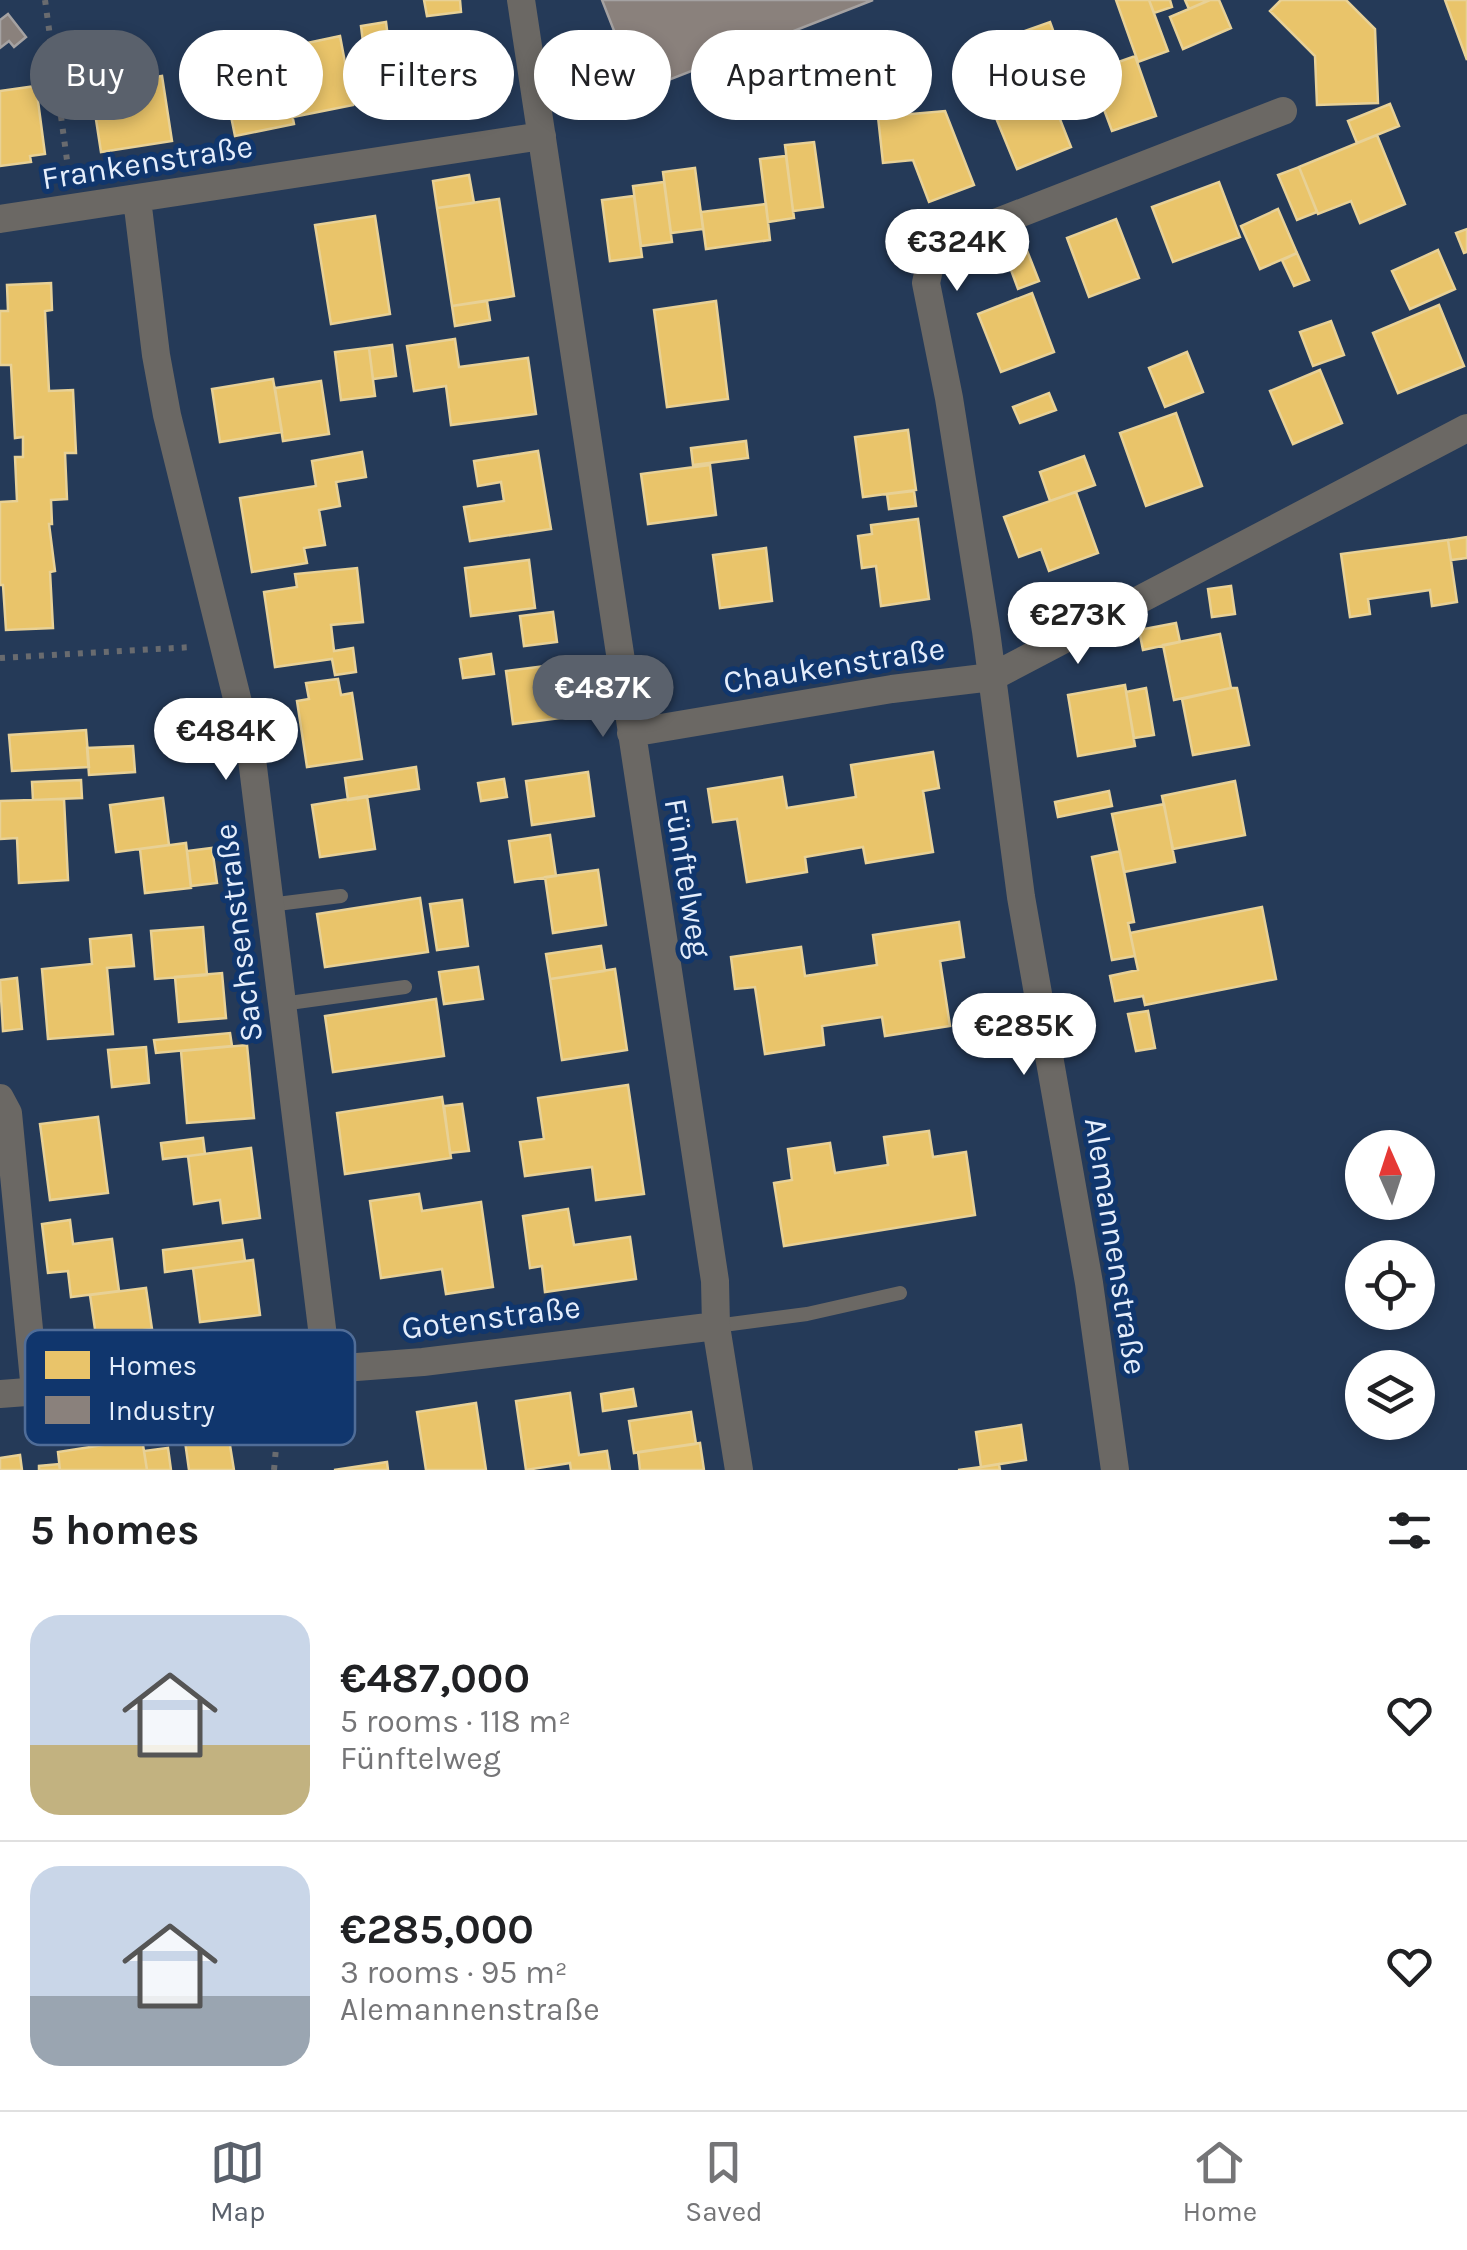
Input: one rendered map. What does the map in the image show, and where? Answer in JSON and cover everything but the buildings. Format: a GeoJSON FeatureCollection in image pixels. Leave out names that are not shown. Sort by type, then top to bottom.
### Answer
{"type":"FeatureCollection","features":[{"type":"Feature","properties":{"kind":"street","name":"Fünftelweg"},"geometry":{"type":"LineString","coordinates":[[521,0],[715,1282],[716,1326],[739,1470]]}},
{"type":"Feature","properties":{"kind":"street","name":"Alemannenstraße"},"geometry":{"type":"LineString","coordinates":[[1115,1470],[1089,1282],[1021,897],[952,417],[926,283],[931,260],[948,241],[1283,111]]}},
{"type":"Feature","properties":{"kind":"street","name":"Frankenstraße"},"geometry":{"type":"LineString","coordinates":[[0,219],[542,136]]}},
{"type":"Feature","properties":{"kind":"street","name":"Sachsenstraße"},"geometry":{"type":"LineString","coordinates":[[137,200],[156,355],[168,415],[252,759],[321,1330]]}},
{"type":"Feature","properties":{"kind":"street","name":"Chaukenstraße"},"geometry":{"type":"LineString","coordinates":[[631,732],[892,689],[992,678],[1467,428]]}},
{"type":"Feature","properties":{"kind":"street"},"geometry":{"type":"LineString","coordinates":[[0,1098],[8,1113],[29,1330]]}},
{"type":"Feature","properties":{"kind":"street","name":"Gotenstraße"},"geometry":{"type":"LineString","coordinates":[[355,1366],[423,1362],[716,1326]]}},
{"type":"Feature","properties":{"kind":"street","name":"Gotenstraße"},"geometry":{"type":"LineString","coordinates":[[0,1394],[25,1392]]}},
{"type":"Feature","properties":{"kind":"lane"},"geometry":{"type":"LineString","coordinates":[[269,905],[341,896]]}},
{"type":"Feature","properties":{"kind":"lane"},"geometry":{"type":"LineString","coordinates":[[282,1004],[405,987]]}},
{"type":"Feature","properties":{"kind":"lane"},"geometry":{"type":"LineString","coordinates":[[716,1326],[807,1314],[900,1293]]}},
{"type":"Feature","properties":{"kind":"path"},"geometry":{"type":"LineString","coordinates":[[44,0],[74,208]]}},
{"type":"Feature","properties":{"kind":"path"},"geometry":{"type":"LineString","coordinates":[[0,658],[226,646]]}},
{"type":"Feature","properties":{"kind":"path"},"geometry":{"type":"LineString","coordinates":[[274,1470],[276,1445]]}}]}
